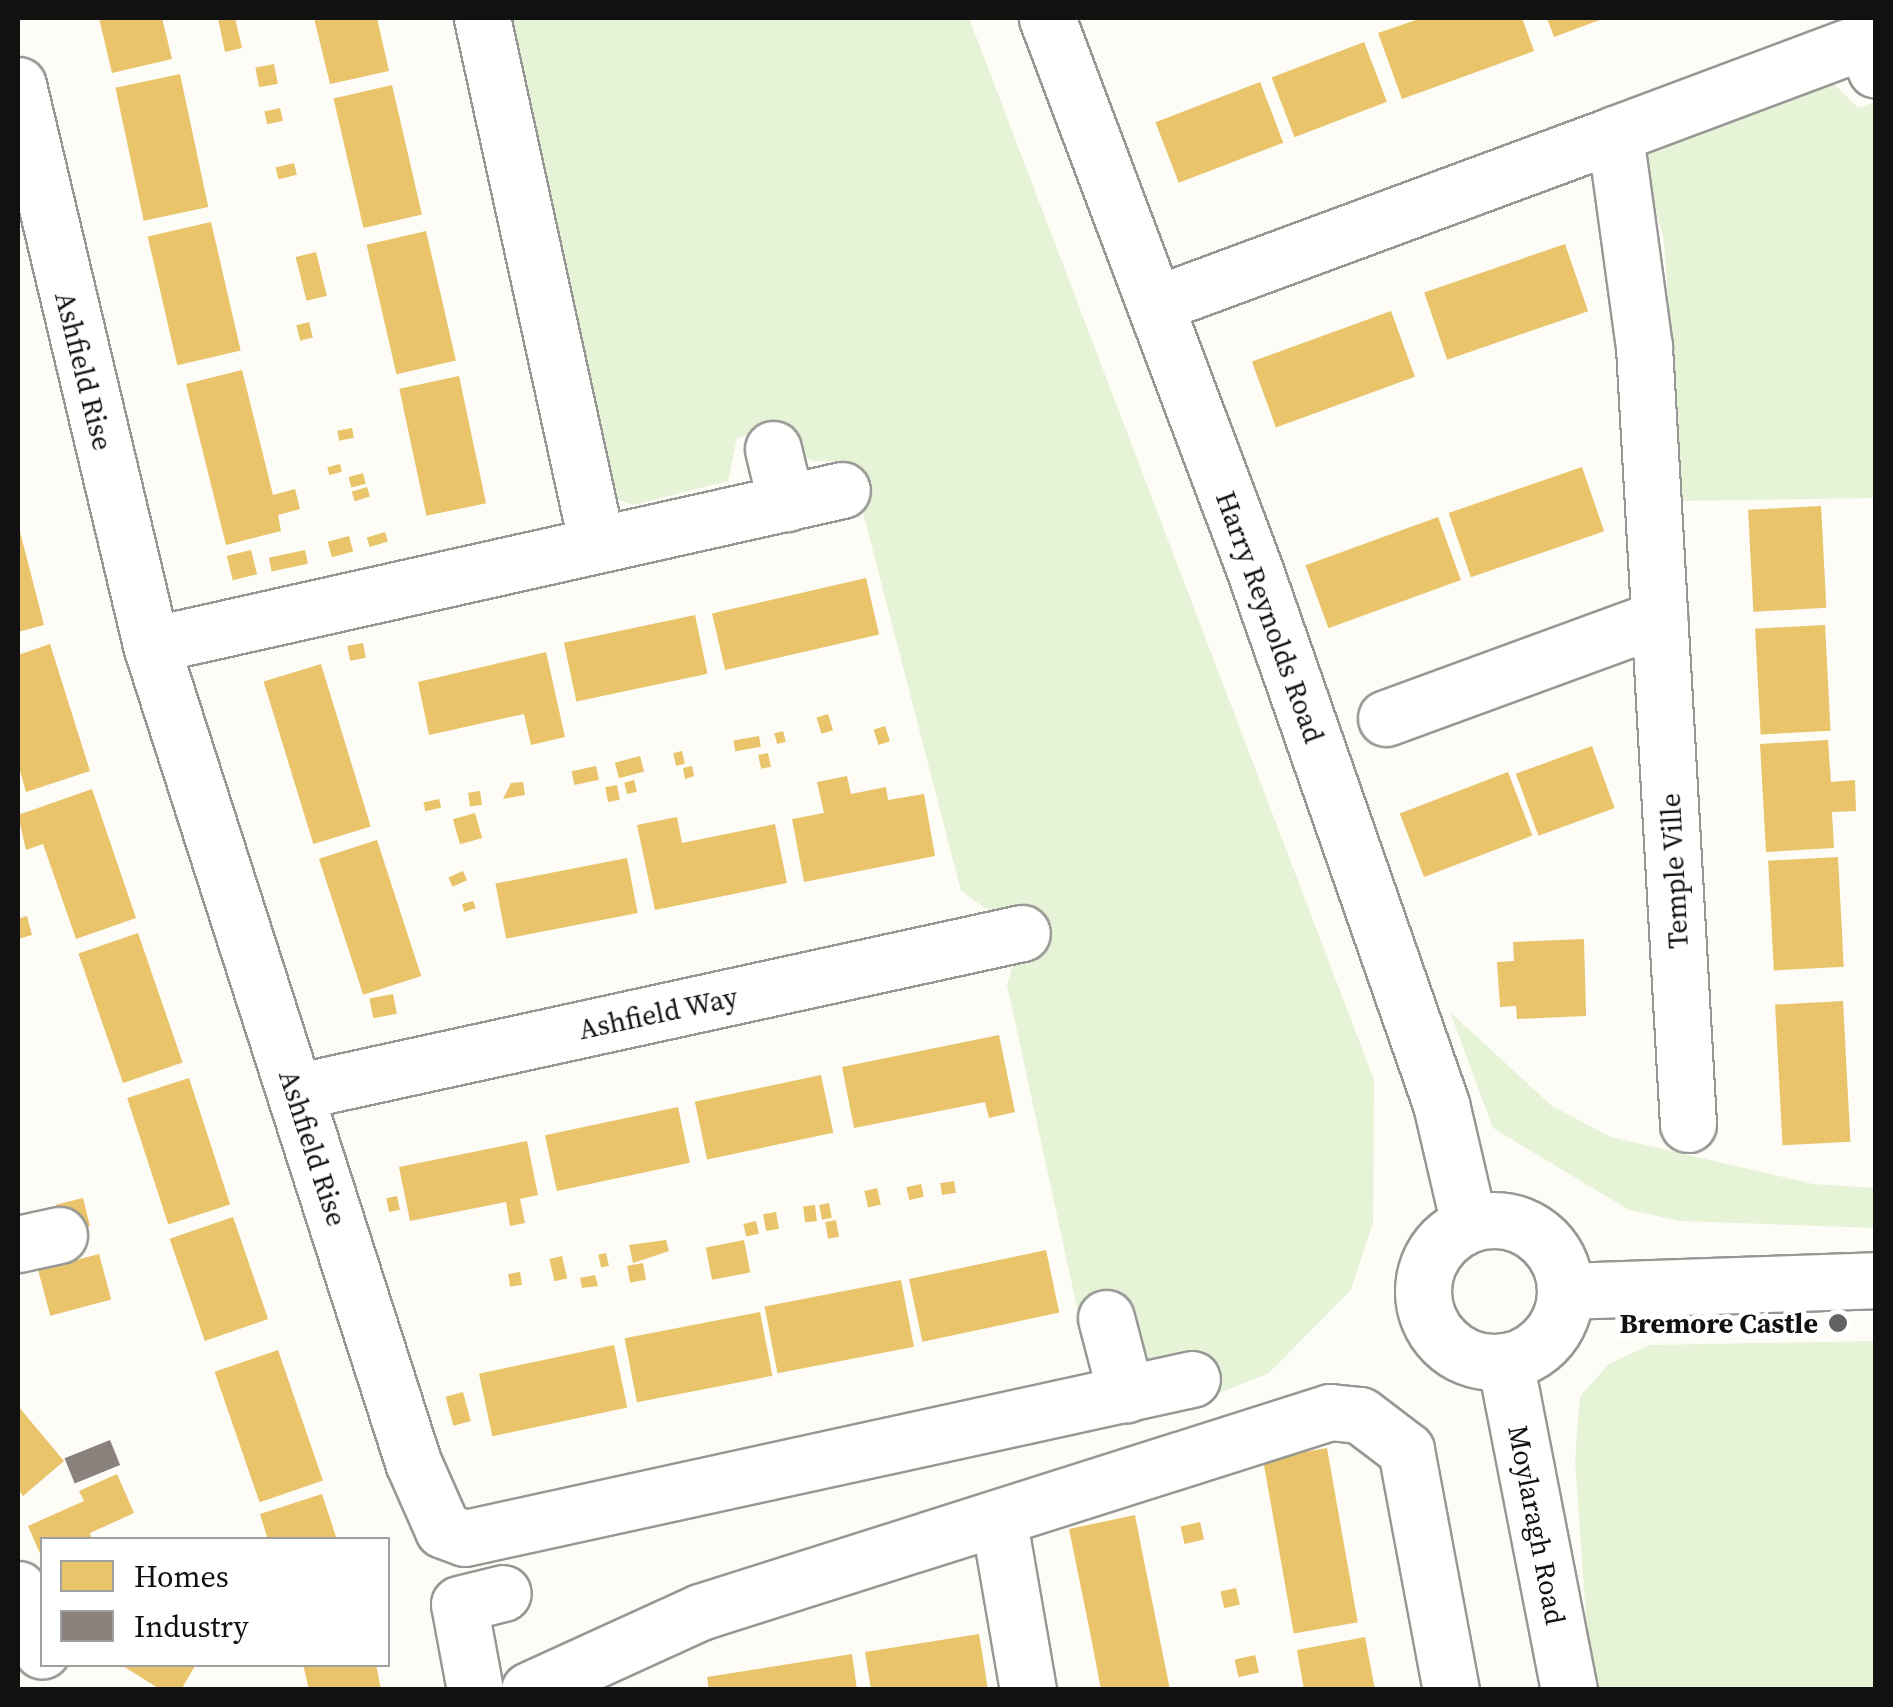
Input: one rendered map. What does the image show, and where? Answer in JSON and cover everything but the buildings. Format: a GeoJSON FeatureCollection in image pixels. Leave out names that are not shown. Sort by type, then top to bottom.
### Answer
{"type":"FeatureCollection","features":[{"type":"Feature","properties":{"kind":"street"},"geometry":{"type":"LineString","coordinates":[[482,18],[597,545]]}},
{"type":"Feature","properties":{"kind":"street","name":"Harry Reynolds Road"},"geometry":{"type":"LineString","coordinates":[[1047,18],[1156,304],[1441,1104],[1469,1224]]}},
{"type":"Feature","properties":{"kind":"street"},"geometry":{"type":"LineString","coordinates":[[1156,304],[1864,41],[1876,70]]}},
{"type":"Feature","properties":{"kind":"street","name":"Ashfield Rise"},"geometry":{"type":"LineString","coordinates":[[18,84],[151,645],[413,1462],[443,1530],[465,1538],[1192,1379]]}},
{"type":"Feature","properties":{"kind":"street","name":"Temple Ville"},"geometry":{"type":"LineString","coordinates":[[1615,134],[1643,329],[1688,1124]]}},
{"type":"Feature","properties":{"kind":"street"},"geometry":{"type":"LineString","coordinates":[[773,450],[786,504]]}},
{"type":"Feature","properties":{"kind":"street"},"geometry":{"type":"LineString","coordinates":[[151,645],[842,490]]}},
{"type":"Feature","properties":{"kind":"street"},"geometry":{"type":"LineString","coordinates":[[1386,718],[1660,618]]}},
{"type":"Feature","properties":{"kind":"street","name":"Ashfield Way"},"geometry":{"type":"LineString","coordinates":[[294,1092],[1022,934]]}},
{"type":"Feature","properties":{"kind":"street"},"geometry":{"type":"LineString","coordinates":[[1514,1223],[1534,1232],[1561,1268],[1565,1291],[1543,1344],[1505,1361],[1484,1362],[1454,1349],[1432,1326],[1424,1306],[1427,1265],[1452,1234],[1469,1224],[1514,1223]]}},
{"type":"Feature","properties":{"kind":"street"},"geometry":{"type":"LineString","coordinates":[[1565,1291],[1876,1280]]}},
{"type":"Feature","properties":{"kind":"street"},"geometry":{"type":"LineString","coordinates":[[1106,1318],[1126,1394]]}},
{"type":"Feature","properties":{"kind":"street","name":"Moylaragh Road"},"geometry":{"type":"LineString","coordinates":[[1505,1361],[1570,1690]]}},
{"type":"Feature","properties":{"kind":"street"},"geometry":{"type":"LineString","coordinates":[[528,1690],[700,1612],[1000,1522],[1330,1412],[1360,1414],[1406,1450],[1451,1690]]}},
{"type":"Feature","properties":{"kind":"street"},"geometry":{"type":"LineString","coordinates":[[1000,1522],[1028,1690]]}},
{"type":"Feature","properties":{"kind":"street"},"geometry":{"type":"LineString","coordinates":[[18,1589],[40,1646]]}},
{"type":"Feature","properties":{"kind":"street"},"geometry":{"type":"LineString","coordinates":[[475,1690],[459,1604],[503,1593]]}},
{"type":"Feature","properties":{"kind":"green space"},"geometry":{"type":"Polygon","coordinates":[[[498,18],[969,18],[1374,1080],[1373,1223],[1351,1290],[1269,1373],[1209,1397],[1097,1400],[1007,985],[1022,934],[961,891],[850,462],[814,461],[795,452],[783,424],[737,438],[728,481],[633,505],[608,496],[498,18]]]}},
{"type":"Feature","properties":{"kind":"green space"},"geometry":{"type":"Polygon","coordinates":[[[1811,78],[1832,82],[1858,108],[1875,102],[1875,498],[1682,501],[1664,240],[1641,155],[1655,133],[1811,78]]]}},
{"type":"Feature","properties":{"kind":"green space"},"geometry":{"type":"Polygon","coordinates":[[[1450,1012],[1552,1106],[1611,1137],[1813,1184],[1875,1188],[1875,1228],[1681,1221],[1629,1210],[1493,1128],[1450,1012]]]}},
{"type":"Feature","properties":{"kind":"green space"},"geometry":{"type":"Polygon","coordinates":[[[1875,1341],[1875,1689],[1591,1689],[1575,1461],[1580,1396],[1609,1364],[1649,1345],[1875,1341]]]}},
{"type":"Feature","properties":{"kind":"place","name":"Bremore Castle"},"geometry":{"type":"Point","coordinates":[1838,1323]}}]}
